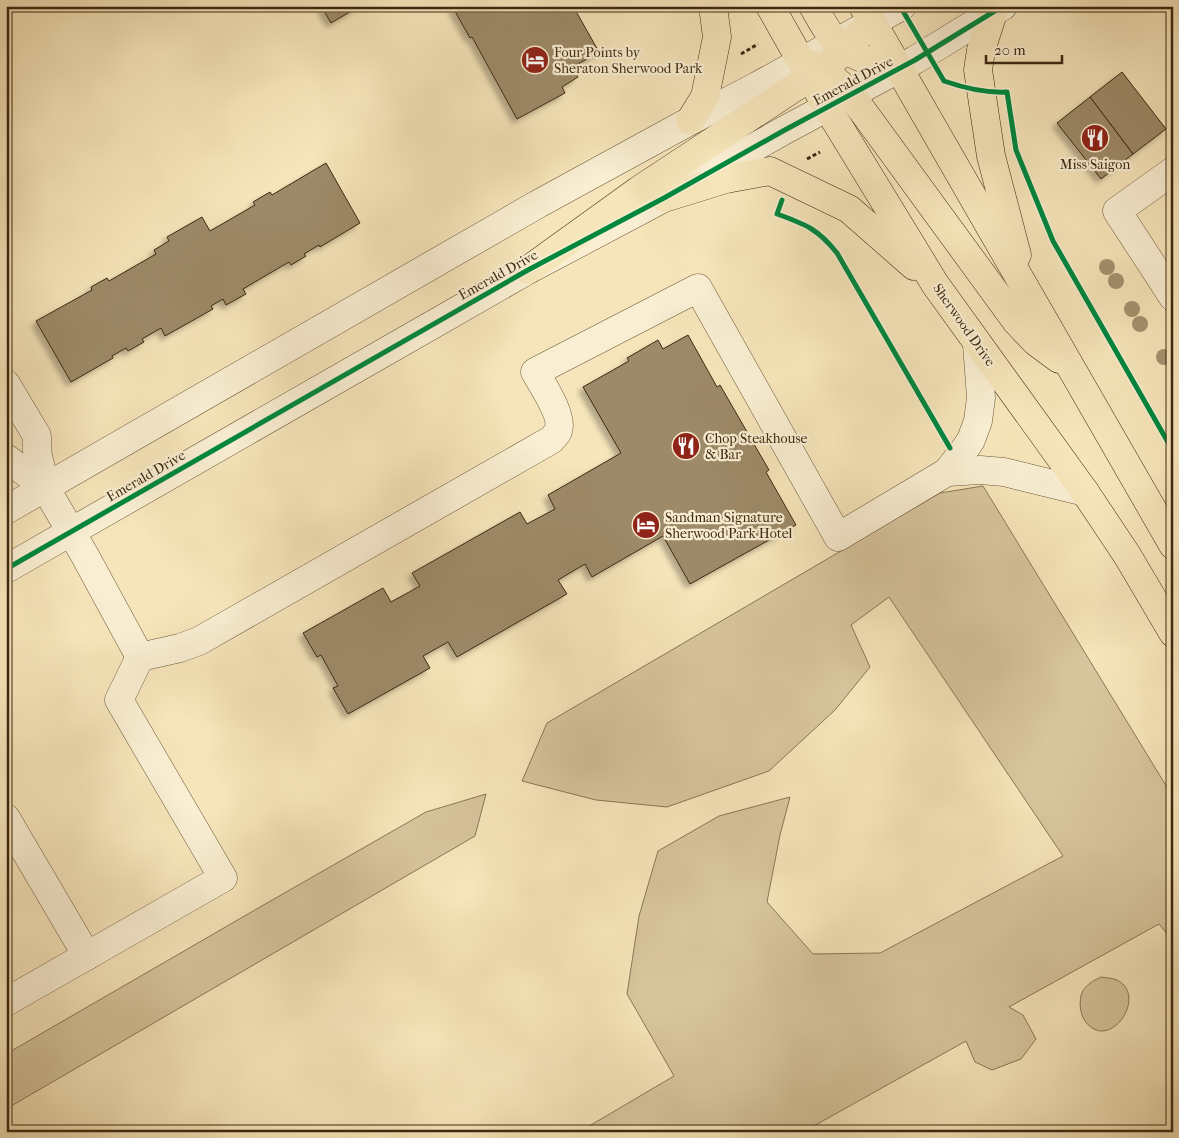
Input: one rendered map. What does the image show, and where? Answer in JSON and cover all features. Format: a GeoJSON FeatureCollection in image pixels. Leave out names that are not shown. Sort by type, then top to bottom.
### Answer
{"type":"FeatureCollection","features":[{"type":"Feature","properties":{"kind":"main road"},"geometry":{"type":"LineString","coordinates":[[690,121],[705,97],[717,37],[713,6]]}},
{"type":"Feature","properties":{"kind":"main road","name":"Sherwood Drive"},"geometry":{"type":"LineString","coordinates":[[770,6],[811,69],[827,107],[935,284],[1085,492],[1127,556],[1173,633]]}},
{"type":"Feature","properties":{"kind":"main road"},"geometry":{"type":"LineString","coordinates":[[812,6],[841,45],[882,65],[900,68]]}},
{"type":"Feature","properties":{"kind":"main road"},"geometry":{"type":"LineString","coordinates":[[998,10],[981,50],[978,70],[991,156],[1026,290]]}},
{"type":"Feature","properties":{"kind":"main road"},"geometry":{"type":"LineString","coordinates":[[841,45],[867,14],[900,68],[1173,545]]}},
{"type":"Feature","properties":{"kind":"main road"},"geometry":{"type":"LineString","coordinates":[[528,270],[811,69],[836,80],[851,95],[1016,321],[1036,342],[1070,366]]}},
{"type":"Feature","properties":{"kind":"main road"},"geometry":{"type":"LineString","coordinates":[[664,198],[726,179],[770,171],[850,210],[935,284]]}},
{"type":"Feature","properties":{"kind":"street"},"geometry":{"type":"LineString","coordinates":[[867,14],[902,6]]}},
{"type":"Feature","properties":{"kind":"street","name":"Emerald Drive"},"geometry":{"type":"LineString","coordinates":[[6,569],[528,270],[664,198],[900,68],[998,10]]}},
{"type":"Feature","properties":{"kind":"street"},"geometry":{"type":"LineString","coordinates":[[6,510],[538,204],[757,86],[811,69],[841,45]]}},
{"type":"Feature","properties":{"kind":"street"},"geometry":{"type":"LineString","coordinates":[[1173,171],[1117,211],[1173,297]]}},
{"type":"Feature","properties":{"kind":"street"},"geometry":{"type":"LineString","coordinates":[[140,657],[180,648],[199,641],[551,440],[559,430],[559,421],[554,407],[535,372],[698,288],[838,537],[947,472],[971,440],[978,421],[981,398],[977,344]]}},
{"type":"Feature","properties":{"kind":"street"},"geometry":{"type":"LineString","coordinates":[[6,384],[37,436],[37,451],[45,487],[72,532],[140,657]]}},
{"type":"Feature","properties":{"kind":"street"},"geometry":{"type":"LineString","coordinates":[[6,458],[45,487]]}},
{"type":"Feature","properties":{"kind":"street"},"geometry":{"type":"LineString","coordinates":[[947,472],[980,470],[1004,472],[1085,492]]}},
{"type":"Feature","properties":{"kind":"street"},"geometry":{"type":"LineString","coordinates":[[6,1002],[223,878],[119,700],[140,657]]}},
{"type":"Feature","properties":{"kind":"street"},"geometry":{"type":"LineString","coordinates":[[6,818],[87,956]]}},
{"type":"Feature","properties":{"kind":"path"},"geometry":{"type":"LineString","coordinates":[[737,56],[758,44]]}},
{"type":"Feature","properties":{"kind":"path"},"geometry":{"type":"LineString","coordinates":[[803,161],[820,152]]}},
{"type":"Feature","properties":{"kind":"shaded area"},"geometry":{"type":"Polygon","coordinates":[[[983,486],[1173,797],[1173,941],[1159,924],[1009,1007],[1023,1015],[1036,1039],[1021,1059],[992,1070],[975,1062],[966,1041],[803,1132],[579,1132],[674,1076],[627,994],[639,916],[658,851],[719,816],[790,797],[780,835],[767,902],[813,954],[880,953],[1063,856],[889,597],[851,625],[870,667],[835,710],[769,771],[667,807],[596,800],[522,781],[547,723],[940,493],[983,486]]]}},
{"type":"Feature","properties":{"kind":"shaded area"},"geometry":{"type":"Polygon","coordinates":[[[486,794],[475,836],[6,1109],[6,1054],[426,812],[486,794]]]}},
{"type":"Feature","properties":{"kind":"shaded area"},"geometry":{"type":"Polygon","coordinates":[[[1101,977],[1117,980],[1126,988],[1129,998],[1127,1009],[1122,1019],[1114,1027],[1105,1031],[1095,1029],[1085,1021],[1081,1013],[1080,1004],[1081,995],[1085,988],[1101,977]]]}},
{"type":"Feature","properties":{"kind":"building"},"geometry":{"type":"Polygon","coordinates":[[[321,6],[360,6],[331,23],[321,6]]]}},
{"type":"Feature","properties":{"kind":"building","name":"Four Points by Sheraton Sherwood Park"},"geometry":{"type":"Polygon","coordinates":[[[452,6],[573,6],[599,52],[573,67],[578,77],[562,87],[565,93],[517,119],[472,37],[470,38],[452,6]]]}},
{"type":"Feature","properties":{"kind":"building"},"geometry":{"type":"Polygon","coordinates":[[[1122,72],[1166,129],[1133,154],[1090,97],[1122,72]]]}},
{"type":"Feature","properties":{"kind":"building","name":"Miss Saigon"},"geometry":{"type":"Polygon","coordinates":[[[1090,97],[1133,154],[1101,179],[1057,123],[1090,97]]]}},
{"type":"Feature","properties":{"kind":"building"},"geometry":{"type":"Polygon","coordinates":[[[326,163],[360,223],[320,247],[319,245],[304,254],[306,256],[291,265],[289,262],[243,289],[246,294],[226,305],[223,299],[211,306],[213,309],[165,336],[161,328],[142,339],[144,342],[128,351],[126,348],[112,356],[113,358],[71,382],[36,321],[92,290],[91,287],[107,278],[109,281],[156,254],[154,250],[169,241],[167,237],[202,217],[210,231],[255,205],[253,202],[270,192],[272,195],[326,163]]]}},
{"type":"Feature","properties":{"kind":"building","name":"Sandman Signature Sherwood Park Hotel"},"geometry":{"type":"Polygon","coordinates":[[[688,335],[717,387],[720,385],[769,470],[766,472],[796,525],[690,584],[663,536],[592,577],[585,564],[558,580],[567,594],[457,657],[448,642],[423,656],[430,668],[348,714],[333,688],[338,686],[321,655],[317,657],[303,633],[383,588],[391,602],[420,586],[412,573],[520,512],[527,524],[555,509],[548,495],[621,453],[583,387],[629,361],[627,358],[658,340],[663,349],[688,335]]]}},
{"type":"Feature","properties":{"kind":"cycle path"},"geometry":{"type":"LineString","coordinates":[[900,6],[944,81],[975,90],[1007,92],[1016,150],[1053,241],[1173,451]]}},
{"type":"Feature","properties":{"kind":"cycle path"},"geometry":{"type":"LineString","coordinates":[[6,569],[528,270],[664,198],[915,60],[1003,6]]}},
{"type":"Feature","properties":{"kind":"cycle path"},"geometry":{"type":"LineString","coordinates":[[782,200],[777,214],[810,228],[824,238],[837,253],[950,448]]}},
{"type":"Feature","properties":{"kind":"place","name":"Four Points by Sheraton Sherwood Park"},"geometry":{"type":"Point","coordinates":[535,60]}},
{"type":"Feature","properties":{"kind":"place","name":"Miss Saigon"},"geometry":{"type":"Point","coordinates":[1095,138]}},
{"type":"Feature","properties":{"kind":"place","name":"Chop Steakhouse & Bar"},"geometry":{"type":"Point","coordinates":[686,446]}},
{"type":"Feature","properties":{"kind":"place","name":"Sandman Signature Sherwood Park Hotel"},"geometry":{"type":"Point","coordinates":[646,525]}}]}
